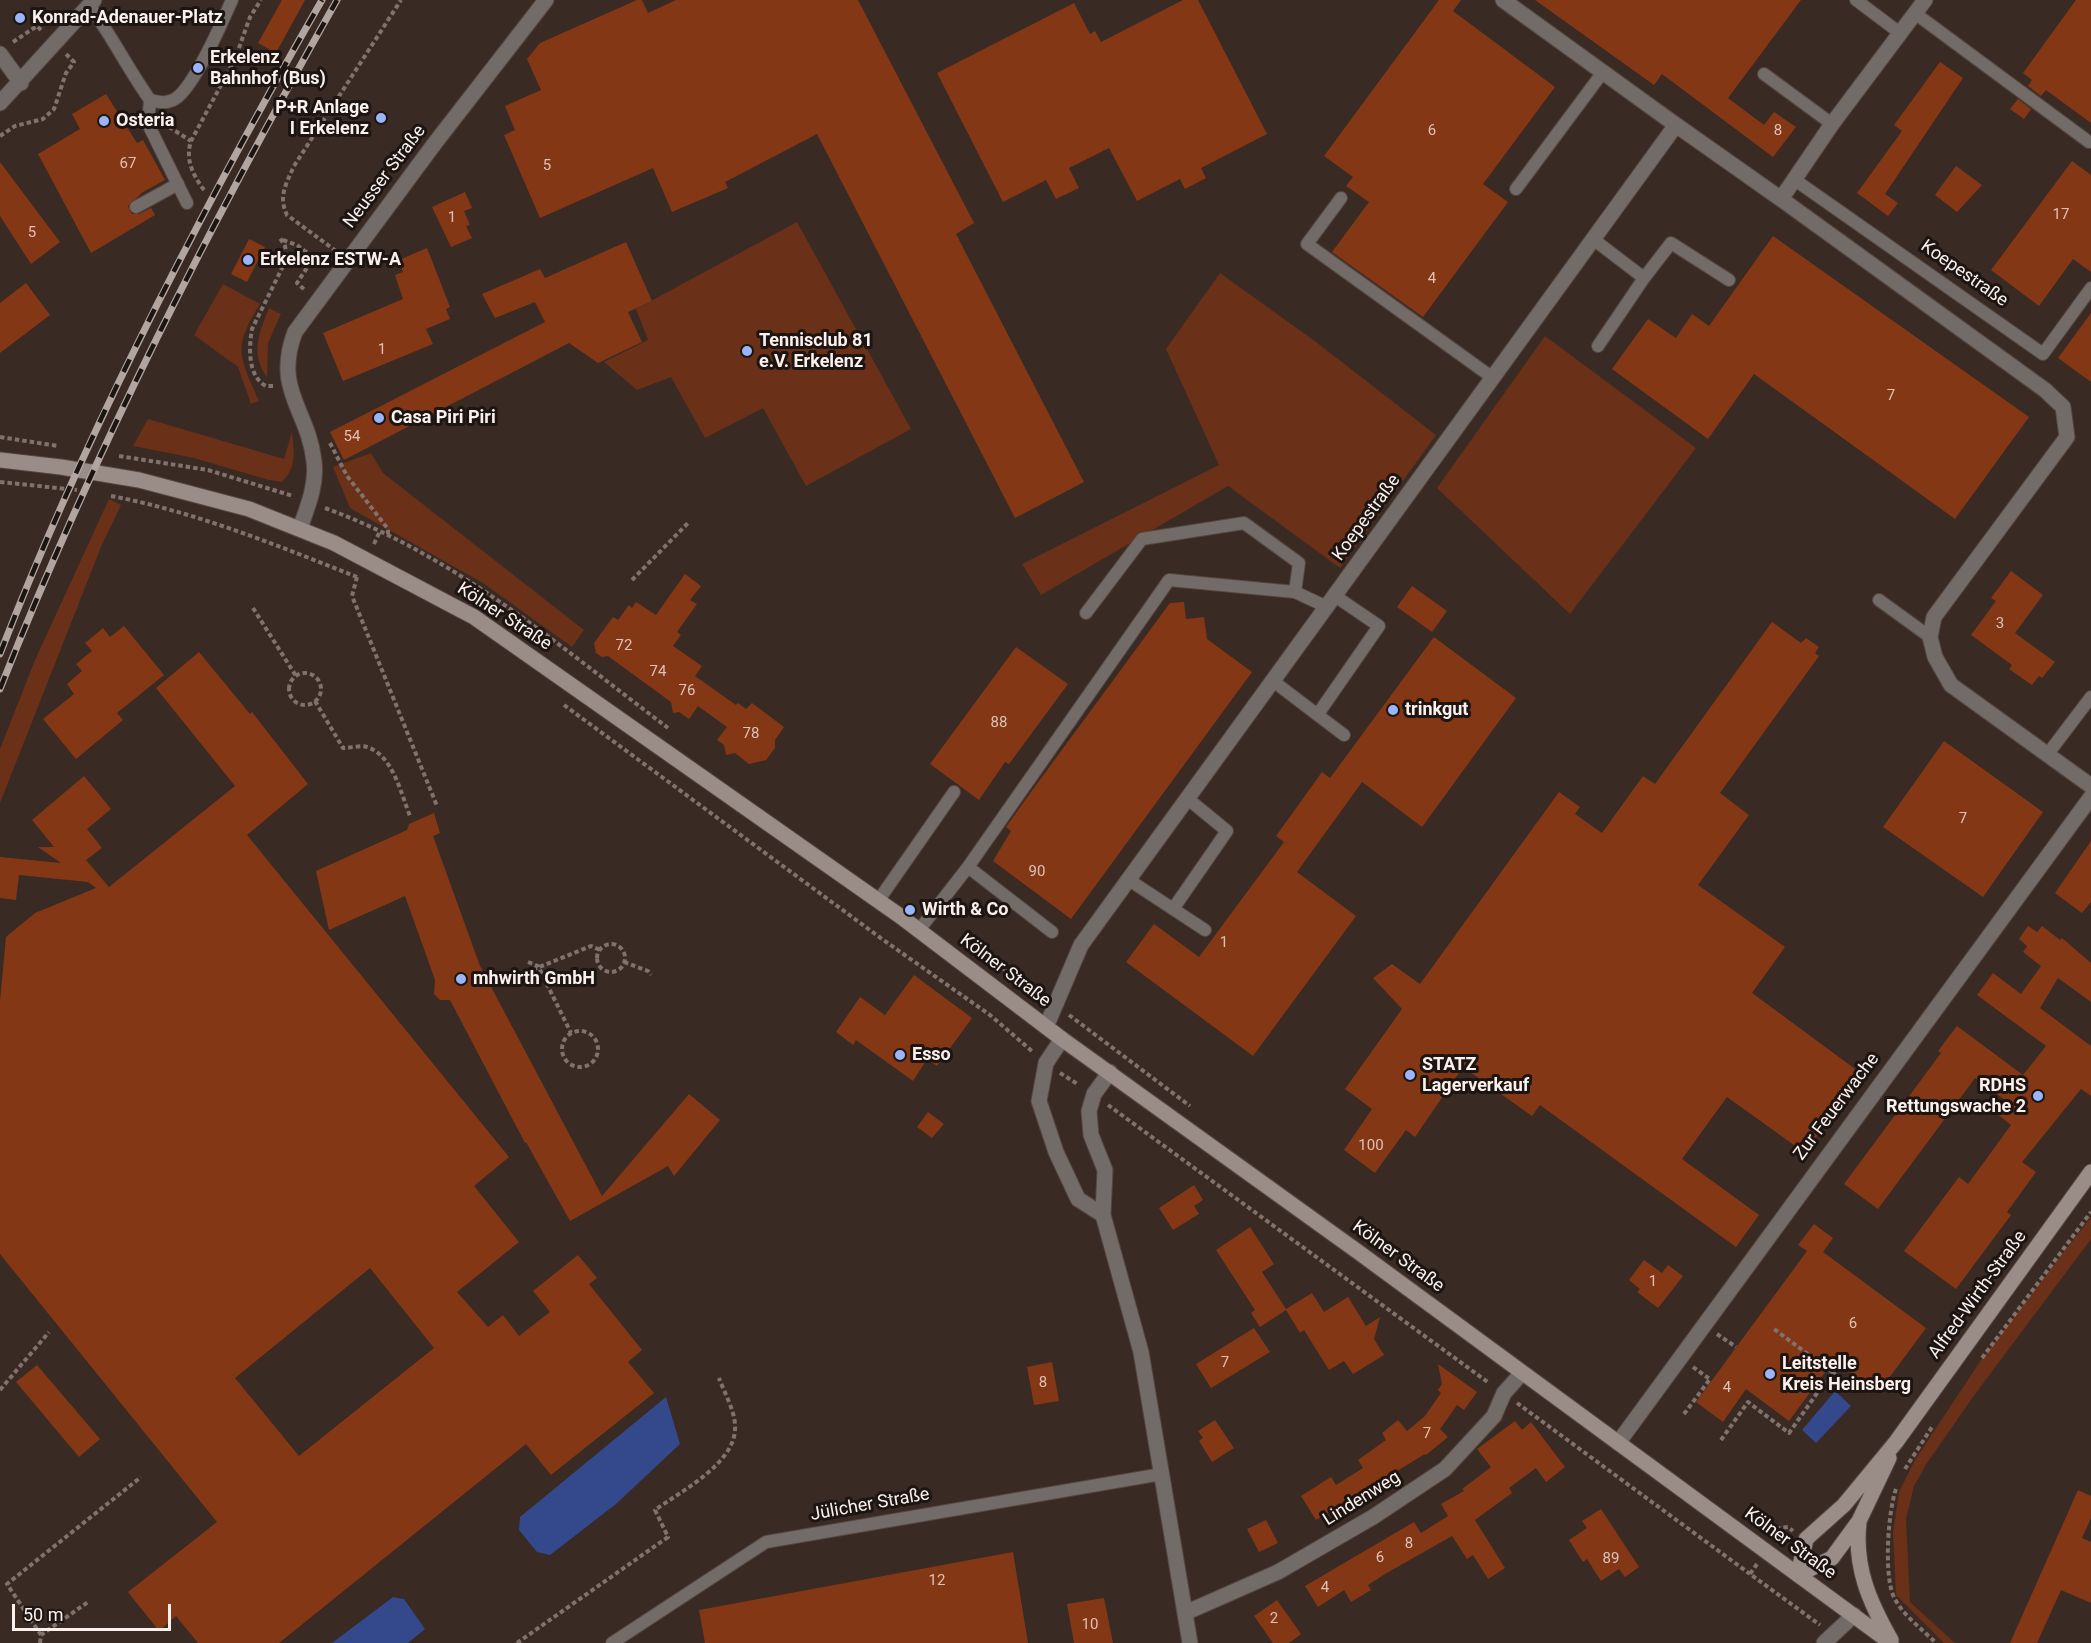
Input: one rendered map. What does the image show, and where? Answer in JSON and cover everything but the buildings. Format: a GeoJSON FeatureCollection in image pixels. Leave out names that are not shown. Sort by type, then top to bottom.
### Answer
{"type":"FeatureCollection","features":[{"type":"Feature","properties":{"kind":"main road","name":"Kölner Straße"},"geometry":{"type":"LineString","coordinates":[[0,460],[61,467],[176,489],[249,509],[300,528],[367,559],[474,617],[919,930],[1062,1039],[1892,1643]]}},
{"type":"Feature","properties":{"kind":"main road","name":"Alfred-Wirth-Straße"},"geometry":{"type":"LineString","coordinates":[[1798,1575],[1806,1539],[1845,1505],[1896,1442],[2091,1172]]}},
{"type":"Feature","properties":{"kind":"main road","name":"Alfred-Wirth-Straße"},"geometry":{"type":"LineString","coordinates":[[1798,1575],[1833,1558],[1859,1521],[1896,1442]]}},
{"type":"Feature","properties":{"kind":"main road"},"geometry":{"type":"LineString","coordinates":[[1859,1521],[1856,1546],[1859,1568],[1867,1593],[1892,1643]]}},
{"type":"Feature","properties":{"kind":"street","name":"Neusser Straße"},"geometry":{"type":"LineString","coordinates":[[300,528],[315,479],[313,451],[289,386],[287,367],[295,332],[546,0]]}},
{"type":"Feature","properties":{"kind":"street"},"geometry":{"type":"LineString","coordinates":[[1503,0],[2045,390],[2063,407],[2067,437],[1934,617],[1930,637],[1935,657],[1951,685],[2091,786]]}},
{"type":"Feature","properties":{"kind":"street"},"geometry":{"type":"LineString","coordinates":[[1781,199],[1833,124],[1925,0]]}},
{"type":"Feature","properties":{"kind":"street"},"geometry":{"type":"LineString","coordinates":[[0,103],[21,83],[92,2]]}},
{"type":"Feature","properties":{"kind":"street"},"geometry":{"type":"LineString","coordinates":[[0,54],[21,83]]}},
{"type":"Feature","properties":{"kind":"street","name":"Koepestraße"},"geometry":{"type":"LineString","coordinates":[[1046,1027],[1082,945],[1676,125]]}},
{"type":"Feature","properties":{"kind":"street","name":"Zur Feuerwache"},"geometry":{"type":"LineString","coordinates":[[1618,1443],[1801,1189],[2091,797]]}},
{"type":"Feature","properties":{"kind":"street"},"geometry":{"type":"LineString","coordinates":[[1062,1039],[1046,1064],[1039,1101],[1056,1152],[1078,1199],[1103,1215]]}},
{"type":"Feature","properties":{"kind":"street"},"geometry":{"type":"LineString","coordinates":[[1110,1072],[1094,1094],[1089,1111],[1090,1135],[1105,1170],[1103,1215],[1141,1352],[1190,1643]]}},
{"type":"Feature","properties":{"kind":"street","name":"Lindenweg"},"geometry":{"type":"LineString","coordinates":[[1185,1613],[1278,1572],[1374,1517],[1445,1469],[1494,1416],[1504,1394],[1522,1373]]}},
{"type":"Feature","properties":{"kind":"street"},"geometry":{"type":"LineString","coordinates":[[1824,1643],[1854,1615]]}},
{"type":"Feature","properties":{"kind":"lane"},"geometry":{"type":"LineString","coordinates":[[92,2],[127,68],[150,100],[163,104],[175,99],[194,76],[232,0]]}},
{"type":"Feature","properties":{"kind":"lane"},"geometry":{"type":"LineString","coordinates":[[1856,0],[1900,33]]}},
{"type":"Feature","properties":{"kind":"lane"},"geometry":{"type":"LineString","coordinates":[[1916,14],[2089,142]]}},
{"type":"Feature","properties":{"kind":"lane"},"geometry":{"type":"LineString","coordinates":[[1516,189],[1603,72]]}},
{"type":"Feature","properties":{"kind":"lane"},"geometry":{"type":"LineString","coordinates":[[1764,74],[1833,124]]}},
{"type":"Feature","properties":{"kind":"lane"},"geometry":{"type":"LineString","coordinates":[[150,100],[148,124],[187,203]]}},
{"type":"Feature","properties":{"kind":"lane","name":"Koepestraße"},"geometry":{"type":"LineString","coordinates":[[1795,180],[2043,354],[2091,288]]}},
{"type":"Feature","properties":{"kind":"lane"},"geometry":{"type":"LineString","coordinates":[[136,207],[178,184]]}},
{"type":"Feature","properties":{"kind":"lane"},"geometry":{"type":"LineString","coordinates":[[1341,198],[1307,244],[1493,378]]}},
{"type":"Feature","properties":{"kind":"lane"},"geometry":{"type":"LineString","coordinates":[[1593,239],[1644,278]]}},
{"type":"Feature","properties":{"kind":"lane"},"geometry":{"type":"LineString","coordinates":[[1598,346],[1671,243],[1729,280]]}},
{"type":"Feature","properties":{"kind":"lane"},"geometry":{"type":"LineString","coordinates":[[1086,613],[1142,539],[1244,523],[1299,563],[1295,592]]}},
{"type":"Feature","properties":{"kind":"lane"},"geometry":{"type":"LineString","coordinates":[[919,930],[968,867],[1169,580],[1295,592],[1331,602],[1379,626],[1318,714]]}},
{"type":"Feature","properties":{"kind":"lane"},"geometry":{"type":"LineString","coordinates":[[1879,600],[1930,637]]}},
{"type":"Feature","properties":{"kind":"lane"},"geometry":{"type":"LineString","coordinates":[[1273,681],[1344,735]]}},
{"type":"Feature","properties":{"kind":"lane"},"geometry":{"type":"LineString","coordinates":[[2047,755],[2091,697]]}},
{"type":"Feature","properties":{"kind":"lane"},"geometry":{"type":"LineString","coordinates":[[878,901],[954,792]]}},
{"type":"Feature","properties":{"kind":"lane"},"geometry":{"type":"LineString","coordinates":[[1173,909],[1227,831],[1188,799]]}},
{"type":"Feature","properties":{"kind":"lane"},"geometry":{"type":"LineString","coordinates":[[968,867],[1052,932]]}},
{"type":"Feature","properties":{"kind":"lane"},"geometry":{"type":"LineString","coordinates":[[1129,880],[1205,930]]}},
{"type":"Feature","properties":{"kind":"lane","name":"Jülicher Straße"},"geometry":{"type":"LineString","coordinates":[[612,1643],[766,1542],[1162,1474]]}},
{"type":"Feature","properties":{"kind":"path"},"geometry":{"type":"LineString","coordinates":[[204,190],[189,163],[188,152],[191,141],[235,59],[250,16],[261,0]]}},
{"type":"Feature","properties":{"kind":"path"},"geometry":{"type":"LineString","coordinates":[[348,260],[286,215],[282,194],[294,166],[402,0]]}},
{"type":"Feature","properties":{"kind":"path"},"geometry":{"type":"LineString","coordinates":[[170,129],[191,141]]}},
{"type":"Feature","properties":{"kind":"path"},"geometry":{"type":"LineString","coordinates":[[289,386],[266,386],[256,377],[250,352],[252,328],[287,258],[281,239],[297,245],[309,254],[310,263],[302,275]]}},
{"type":"Feature","properties":{"kind":"path"},"geometry":{"type":"LineString","coordinates":[[302,422],[325,435],[347,476],[388,529],[388,535]]}},
{"type":"Feature","properties":{"kind":"path"},"geometry":{"type":"LineString","coordinates":[[0,482],[81,490]]}},
{"type":"Feature","properties":{"kind":"path"},"geometry":{"type":"LineString","coordinates":[[108,495],[156,506],[270,543],[367,582]]}},
{"type":"Feature","properties":{"kind":"path"},"geometry":{"type":"LineString","coordinates":[[632,580],[688,523]]}},
{"type":"Feature","properties":{"kind":"path"},"geometry":{"type":"LineString","coordinates":[[380,531],[356,577],[352,596],[437,806]]}},
{"type":"Feature","properties":{"kind":"path"},"geometry":{"type":"LineString","coordinates":[[253,608],[296,675]]}},
{"type":"Feature","properties":{"kind":"path"},"geometry":{"type":"LineString","coordinates":[[306,672],[318,679],[321,692],[315,701],[300,705],[290,696],[290,683],[296,675],[306,672]]}},
{"type":"Feature","properties":{"kind":"path"},"geometry":{"type":"LineString","coordinates":[[315,701],[343,748],[366,747],[382,757],[395,778],[410,816]]}},
{"type":"Feature","properties":{"kind":"path"},"geometry":{"type":"LineString","coordinates":[[559,701],[882,939],[990,1015],[1046,1064],[1094,1094],[1750,1574]]}},
{"type":"Feature","properties":{"kind":"path"},"geometry":{"type":"LineString","coordinates":[[607,944],[617,946],[623,952],[624,962],[614,972],[604,970],[597,959],[600,950],[607,944]]}},
{"type":"Feature","properties":{"kind":"path"},"geometry":{"type":"LineString","coordinates":[[505,981],[591,946],[600,950]]}},
{"type":"Feature","properties":{"kind":"path"},"geometry":{"type":"LineString","coordinates":[[528,962],[538,966],[572,1033]]}},
{"type":"Feature","properties":{"kind":"path"},"geometry":{"type":"LineString","coordinates":[[624,962],[648,970],[651,975]]}},
{"type":"Feature","properties":{"kind":"path"},"geometry":{"type":"LineString","coordinates":[[586,1032],[594,1038],[597,1052],[590,1064],[576,1067],[564,1058],[562,1044],[572,1033],[586,1032]]}},
{"type":"Feature","properties":{"kind":"path"},"geometry":{"type":"LineString","coordinates":[[1980,1361],[2091,1212]]}},
{"type":"Feature","properties":{"kind":"path"},"geometry":{"type":"LineString","coordinates":[[1774,1329],[1850,1386],[1856,1377]]}},
{"type":"Feature","properties":{"kind":"path"},"geometry":{"type":"LineString","coordinates":[[0,1390],[49,1332]]}},
{"type":"Feature","properties":{"kind":"path"},"geometry":{"type":"LineString","coordinates":[[1721,1440],[1748,1402],[1789,1433],[1832,1372]]}},
{"type":"Feature","properties":{"kind":"path"},"geometry":{"type":"LineString","coordinates":[[517,1643],[668,1537],[655,1510],[722,1461],[732,1445],[735,1426],[719,1378]]}},
{"type":"Feature","properties":{"kind":"path"},"geometry":{"type":"LineString","coordinates":[[1684,1414],[1710,1379]]}},
{"type":"Feature","properties":{"kind":"path"},"geometry":{"type":"LineString","coordinates":[[1903,1474],[1937,1418]]}},
{"type":"Feature","properties":{"kind":"path"},"geometry":{"type":"LineString","coordinates":[[40,1643],[41,1635],[7,1584],[141,1477]]}},
{"type":"Feature","properties":{"kind":"path"},"geometry":{"type":"LineString","coordinates":[[1898,1481],[1891,1504],[1889,1565],[1893,1594],[1906,1614],[1936,1643]]}},
{"type":"Feature","properties":{"kind":"path"},"geometry":{"type":"LineString","coordinates":[[41,1635],[88,1602]]}},
{"type":"Feature","properties":{"kind":"shaded area","name":"Tennisclub 81 e.V. Erkelenz"},"geometry":{"type":"Polygon","coordinates":[[[797,222],[911,429],[806,486],[763,408],[705,438],[671,377],[637,390],[604,362],[648,340],[636,309],[797,222]]]}},
{"type":"Feature","properties":{"kind":"shaded area"},"geometry":{"type":"Polygon","coordinates":[[[1220,273],[1316,342],[1436,435],[1340,568],[1228,486],[1041,595],[1022,564],[1219,465],[1166,349],[1220,273]]]}},
{"type":"Feature","properties":{"kind":"shaded area"},"geometry":{"type":"Polygon","coordinates":[[[223,284],[260,304],[245,332],[242,343],[247,373],[259,401],[251,404],[238,367],[194,335],[223,284]]]}},
{"type":"Feature","properties":{"kind":"shaded area"},"geometry":{"type":"Polygon","coordinates":[[[269,308],[281,314],[268,343],[267,377],[259,360],[258,343],[269,308]]]}},
{"type":"Feature","properties":{"kind":"shaded area"},"geometry":{"type":"Polygon","coordinates":[[[1545,336],[1696,448],[1570,614],[1437,488],[1545,336]]]}},
{"type":"Feature","properties":{"kind":"shaded area"},"geometry":{"type":"Polygon","coordinates":[[[148,419],[284,459],[292,432],[294,453],[290,471],[282,482],[269,480],[194,458],[133,446],[148,419]]]}},
{"type":"Feature","properties":{"kind":"shaded area"},"geometry":{"type":"Polygon","coordinates":[[[371,453],[383,473],[584,630],[572,647],[483,583],[350,508],[333,467],[371,453]]]}},
{"type":"Feature","properties":{"kind":"shaded area"},"geometry":{"type":"Polygon","coordinates":[[[109,499],[121,505],[101,547],[0,803],[0,749],[35,660],[109,499]]]}},
{"type":"Feature","properties":{"kind":"shaded area"},"geometry":{"type":"Polygon","coordinates":[[[2091,1217],[2091,1239],[1973,1397],[1927,1463],[1914,1486],[1906,1519],[1910,1602],[1955,1643],[1944,1643],[1896,1595],[1893,1533],[1899,1492],[1915,1460],[1983,1357],[2091,1217]]]}},
{"type":"Feature","properties":{"kind":"water"},"geometry":{"type":"Polygon","coordinates":[[[1835,1391],[1851,1406],[1816,1443],[1802,1430],[1835,1391]]]}},
{"type":"Feature","properties":{"kind":"water"},"geometry":{"type":"Polygon","coordinates":[[[666,1397],[680,1444],[616,1504],[550,1555],[537,1552],[519,1530],[520,1517],[666,1397]]]}},
{"type":"Feature","properties":{"kind":"water"},"geometry":{"type":"Polygon","coordinates":[[[393,1597],[404,1599],[425,1629],[408,1643],[332,1643],[393,1597]]]}},
{"type":"Feature","properties":{"kind":"railway"},"geometry":{"type":"LineString","coordinates":[[0,654],[34,570],[108,404],[190,239],[322,0]]}},
{"type":"Feature","properties":{"kind":"railway"},"geometry":{"type":"LineString","coordinates":[[0,689],[75,512],[156,339],[244,168],[337,0]]}},
{"type":"Feature","properties":{"kind":"place","name":"Konrad-Adenauer-Platz"},"geometry":{"type":"Point","coordinates":[20,18]}},
{"type":"Feature","properties":{"kind":"place","name":"Erkelenz Bahnhof (Bus)"},"geometry":{"type":"Point","coordinates":[198,68]}},
{"type":"Feature","properties":{"kind":"place","name":"P+R Anlage I Erkelenz"},"geometry":{"type":"Point","coordinates":[381,118]}},
{"type":"Feature","properties":{"kind":"place","name":"Osteria"},"geometry":{"type":"Point","coordinates":[104,121]}},
{"type":"Feature","properties":{"kind":"place","name":"Erkelenz ESTW-A"},"geometry":{"type":"Point","coordinates":[248,260]}},
{"type":"Feature","properties":{"kind":"place","name":"Tennisclub 81 e.V. Erkelenz"},"geometry":{"type":"Point","coordinates":[747,351]}},
{"type":"Feature","properties":{"kind":"place","name":"Casa Piri Piri"},"geometry":{"type":"Point","coordinates":[379,418]}},
{"type":"Feature","properties":{"kind":"place","name":"trinkgut"},"geometry":{"type":"Point","coordinates":[1393,710]}},
{"type":"Feature","properties":{"kind":"place","name":"Wirth & Co"},"geometry":{"type":"Point","coordinates":[910,910]}},
{"type":"Feature","properties":{"kind":"place","name":"mhwirth GmbH"},"geometry":{"type":"Point","coordinates":[461,979]}},
{"type":"Feature","properties":{"kind":"place","name":"Esso"},"geometry":{"type":"Point","coordinates":[900,1055]}},
{"type":"Feature","properties":{"kind":"place","name":"STATZ Lagerverkauf"},"geometry":{"type":"Point","coordinates":[1410,1075]}},
{"type":"Feature","properties":{"kind":"place","name":"RDHS Rettungswache 2"},"geometry":{"type":"Point","coordinates":[2038,1096]}},
{"type":"Feature","properties":{"kind":"place","name":"Leitstelle Kreis Heinsberg"},"geometry":{"type":"Point","coordinates":[1770,1374]}}]}
